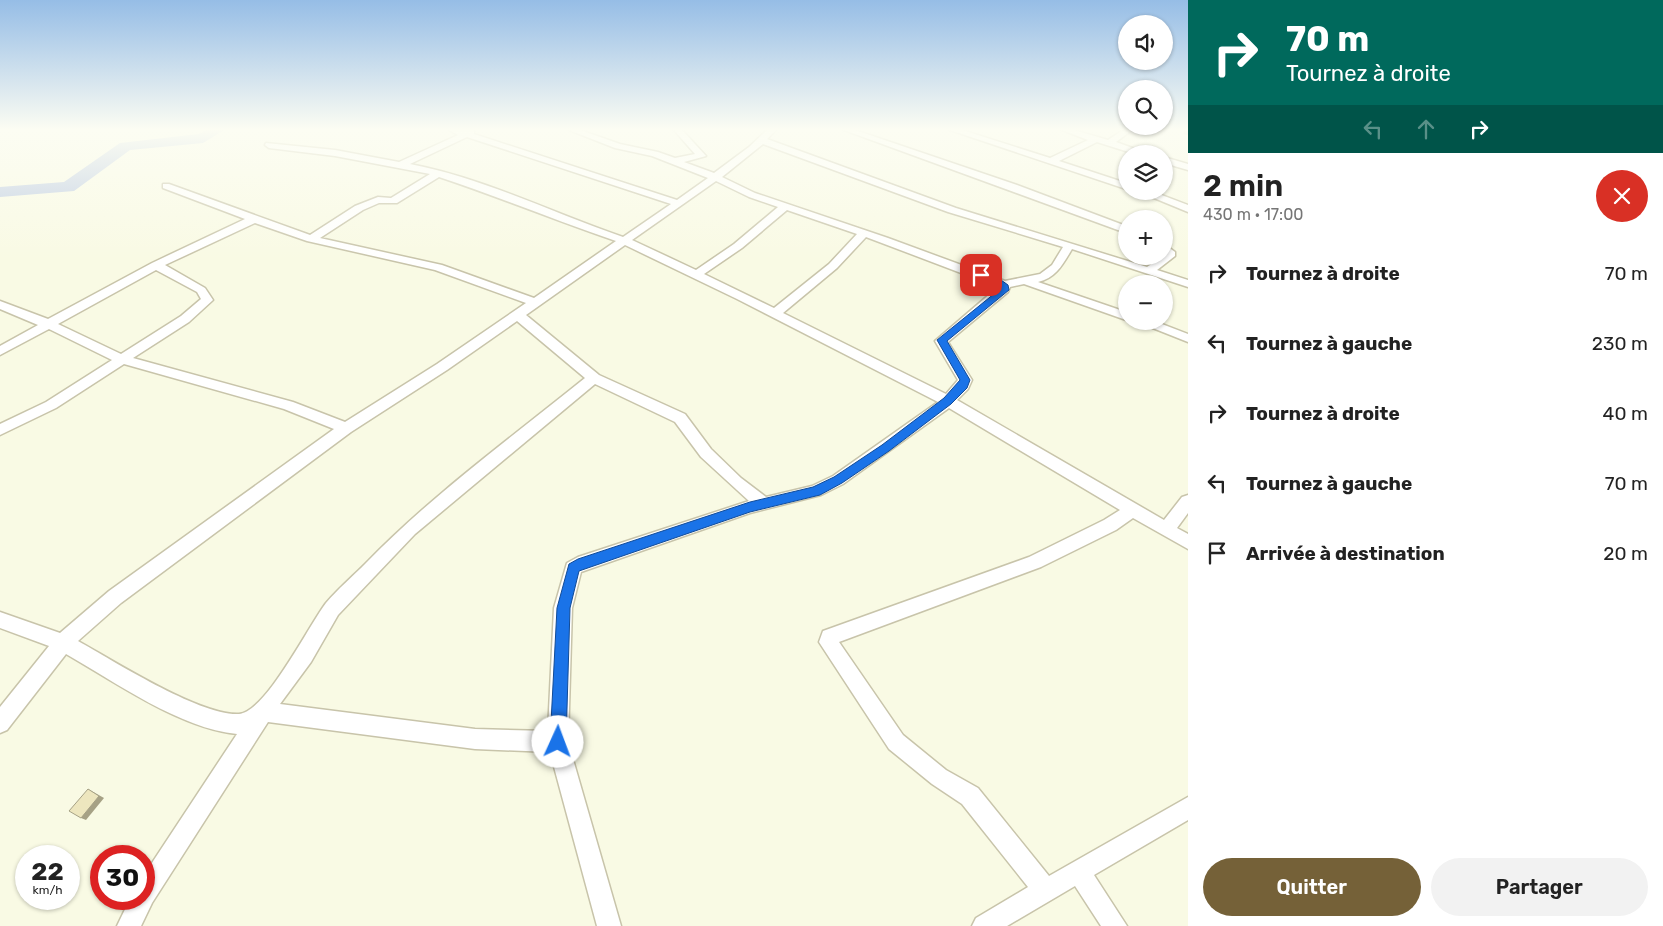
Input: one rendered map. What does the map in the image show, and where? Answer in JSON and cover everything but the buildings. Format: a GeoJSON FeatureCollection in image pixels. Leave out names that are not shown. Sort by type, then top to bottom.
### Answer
{"type":"FeatureCollection","features":[{"type":"Feature","properties":{"kind":"street"},"geometry":{"type":"LineString","coordinates":[[433,173],[508,197],[575,224],[623,240],[775,313],[948,401],[1188,542]]}},
{"type":"Feature","properties":{"kind":"street"},"geometry":{"type":"LineString","coordinates":[[589,173],[678,203]]}},
{"type":"Feature","properties":{"kind":"street"},"geometry":{"type":"LineString","coordinates":[[704,173],[752,196],[1004,285],[1028,282],[1044,277],[1056,267],[1068,245]]}},
{"type":"Feature","properties":{"kind":"street"},"geometry":{"type":"LineString","coordinates":[[0,723],[63,643],[115,597],[346,428],[536,303],[720,173]]}},
{"type":"Feature","properties":{"kind":"street"},"geometry":{"type":"LineString","coordinates":[[852,173],[952,210],[1149,270],[1188,284]]}},
{"type":"Feature","properties":{"kind":"street"},"geometry":{"type":"LineString","coordinates":[[976,173],[1118,227]]}},
{"type":"Feature","properties":{"kind":"street"},"geometry":{"type":"LineString","coordinates":[[1088,173],[1118,183]]}},
{"type":"Feature","properties":{"kind":"street"},"geometry":{"type":"LineString","coordinates":[[311,239],[360,208],[378,200],[393,201],[437,174]]}},
{"type":"Feature","properties":{"kind":"street"},"geometry":{"type":"LineString","coordinates":[[166,186],[196,199],[311,239],[438,267],[536,303]]}},
{"type":"Feature","properties":{"kind":"street"},"geometry":{"type":"LineString","coordinates":[[1165,200],[1188,209]]}},
{"type":"Feature","properties":{"kind":"street"},"geometry":{"type":"LineString","coordinates":[[696,275],[738,246],[784,207]]}},
{"type":"Feature","properties":{"kind":"street"},"geometry":{"type":"LineString","coordinates":[[0,351],[156,266],[254,219]]}},
{"type":"Feature","properties":{"kind":"street"},"geometry":{"type":"LineString","coordinates":[[775,313],[833,266],[864,234]]}},
{"type":"Feature","properties":{"kind":"street"},"geometry":{"type":"LineString","coordinates":[[1149,270],[1156,265]]}},
{"type":"Feature","properties":{"kind":"street"},"geometry":{"type":"LineString","coordinates":[[0,430],[51,405],[185,320],[207,300],[201,290],[156,266]]}},
{"type":"Feature","properties":{"kind":"street"},"geometry":{"type":"LineString","coordinates":[[1028,282],[1118,313]]}},
{"type":"Feature","properties":{"kind":"street"},"geometry":{"type":"LineString","coordinates":[[609,926],[558,742],[564,608],[573,568],[578,564],[764,504],[816,491],[838,480],[886,448],[948,401],[963,386],[965,380],[942,344],[943,337],[971,318],[1004,290],[1004,285]]}},
{"type":"Feature","properties":{"kind":"street"},"geometry":{"type":"LineString","coordinates":[[0,305],[48,324],[122,359],[288,405],[346,428]]}},
{"type":"Feature","properties":{"kind":"street"},"geometry":{"type":"LineString","coordinates":[[518,315],[594,378],[680,418],[706,453],[736,482],[764,504]]}},
{"type":"Feature","properties":{"kind":"street"},"geometry":{"type":"LineString","coordinates":[[1166,330],[1188,338]]}},
{"type":"Feature","properties":{"kind":"street"},"geometry":{"type":"LineString","coordinates":[[155,878],[263,712],[304,656],[332,609],[409,528],[594,378]]}},
{"type":"Feature","properties":{"kind":"street"},"geometry":{"type":"LineString","coordinates":[[1167,529],[1188,500]]}},
{"type":"Feature","properties":{"kind":"street"},"geometry":{"type":"LineString","coordinates":[[1046,891],[970,796],[939,777],[896,742],[828,642],[828,638],[1035,562],[1110,525],[1133,509]]}},
{"type":"Feature","properties":{"kind":"street"},"geometry":{"type":"LineString","coordinates":[[0,620],[63,643],[179,707],[218,722],[242,724],[263,712],[475,739],[558,742]]}},
{"type":"Feature","properties":{"kind":"street"},"geometry":{"type":"LineString","coordinates":[[984,926],[1188,808]]}},
{"type":"Feature","properties":{"kind":"street"},"geometry":{"type":"LineString","coordinates":[[1078,871],[1115,926]]}},
{"type":"Feature","properties":{"kind":"street"},"geometry":{"type":"LineString","coordinates":[[129,926],[137,910]]}},
{"type":"Feature","properties":{"kind":"waterway"},"geometry":{"type":"LineString","coordinates":[[0,192],[68,187],[88,173]]}},
{"type":"Feature","properties":{"kind":"route"},"geometry":{"type":"LineString","coordinates":[[558,742],[564,608],[573,568],[578,564],[750,507],[816,491],[838,480],[886,448],[948,401],[963,386],[965,380],[961,370],[942,344],[942,340],[943,337],[965,324],[1004,290],[1004,285],[998,281],[981,275]]}}]}
